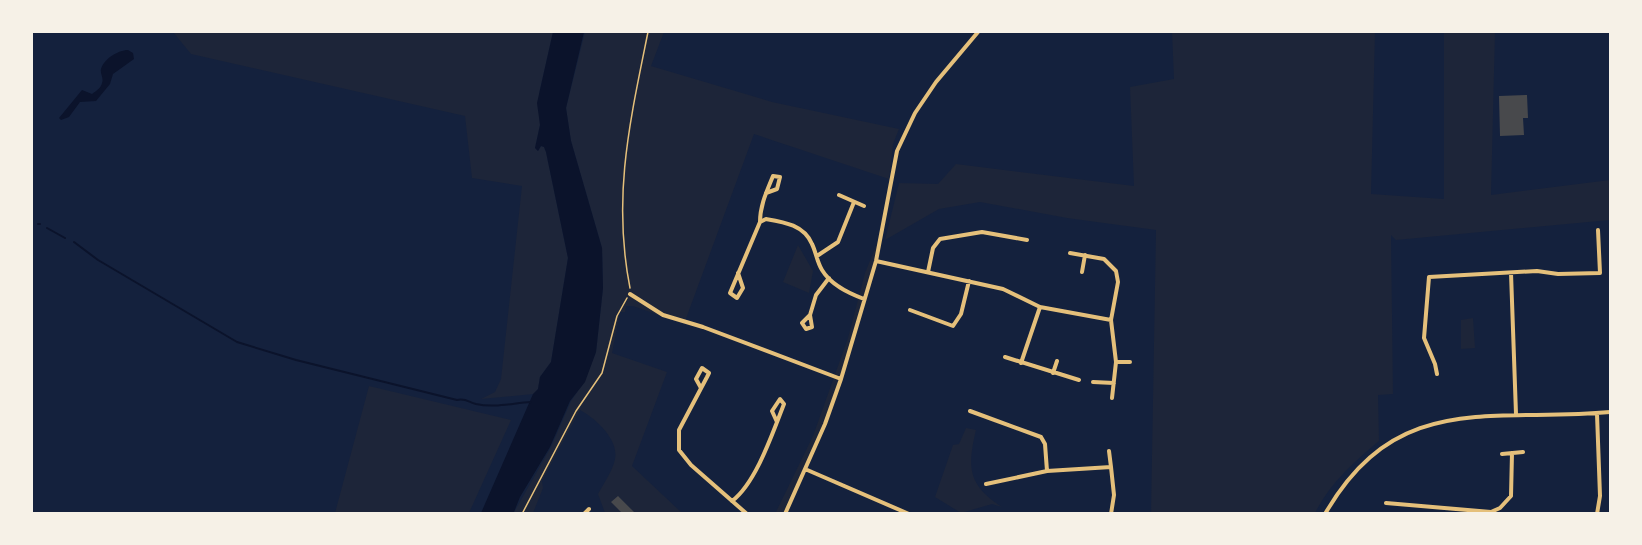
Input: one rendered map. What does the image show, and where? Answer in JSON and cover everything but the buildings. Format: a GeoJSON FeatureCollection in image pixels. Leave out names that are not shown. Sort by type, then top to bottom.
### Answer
{"type":"FeatureCollection","features":[{"type":"Feature","properties":{"kind":"street"},"geometry":{"type":"LineString","coordinates":[[785,513],[841,379],[876,261],[897,151],[925,98],[953,59],[978,32]]}},
{"type":"Feature","properties":{"kind":"street"},"geometry":{"type":"LineString","coordinates":[[738,273],[743,288],[737,298],[730,293],[738,273],[760,222],[761,206],[766,193],[773,176],[780,177],[777,189],[766,193]]}},
{"type":"Feature","properties":{"kind":"street"},"geometry":{"type":"LineString","coordinates":[[839,195],[864,206]]}},
{"type":"Feature","properties":{"kind":"street"},"geometry":{"type":"LineString","coordinates":[[817,256],[838,242],[854,202]]}},
{"type":"Feature","properties":{"kind":"street"},"geometry":{"type":"LineString","coordinates":[[760,222],[765,219],[783,221],[802,230],[808,237],[822,271],[843,290],[864,299]]}},
{"type":"Feature","properties":{"kind":"street"},"geometry":{"type":"LineString","coordinates":[[1423,278],[1510,273],[1600,273],[1598,230]]}},
{"type":"Feature","properties":{"kind":"street"},"geometry":{"type":"LineString","coordinates":[[928,272],[933,248],[940,238],[982,232],[1027,240]]}},
{"type":"Feature","properties":{"kind":"street"},"geometry":{"type":"LineString","coordinates":[[1070,253],[1104,259],[1116,271],[1118,282],[1111,320],[1116,363],[1112,398]]}},
{"type":"Feature","properties":{"kind":"street"},"geometry":{"type":"LineString","coordinates":[[1082,272],[1085,255]]}},
{"type":"Feature","properties":{"kind":"street"},"geometry":{"type":"LineString","coordinates":[[876,261],[1003,289],[1040,308],[1111,320]]}},
{"type":"Feature","properties":{"kind":"street"},"geometry":{"type":"LineString","coordinates":[[1510,273],[1516,414]]}},
{"type":"Feature","properties":{"kind":"street"},"geometry":{"type":"LineString","coordinates":[[1429,277],[1424,338],[1436,364],[1437,374]]}},
{"type":"Feature","properties":{"kind":"street"},"geometry":{"type":"LineString","coordinates":[[810,315],[816,295],[823,282],[829,278]]}},
{"type":"Feature","properties":{"kind":"street"},"geometry":{"type":"LineString","coordinates":[[953,326],[961,314],[969,281]]}},
{"type":"Feature","properties":{"kind":"street"},"geometry":{"type":"LineString","coordinates":[[630,294],[663,315],[704,327],[841,379]]}},
{"type":"Feature","properties":{"kind":"street"},"geometry":{"type":"LineString","coordinates":[[1021,363],[1040,308]]}},
{"type":"Feature","properties":{"kind":"street"},"geometry":{"type":"LineString","coordinates":[[910,310],[953,326],[957,333]]}},
{"type":"Feature","properties":{"kind":"street"},"geometry":{"type":"LineString","coordinates":[[1005,357],[1079,380]]}},
{"type":"Feature","properties":{"kind":"street"},"geometry":{"type":"LineString","coordinates":[[1053,373],[1057,360]]}},
{"type":"Feature","properties":{"kind":"street"},"geometry":{"type":"LineString","coordinates":[[1116,363],[1130,362]]}},
{"type":"Feature","properties":{"kind":"street"},"geometry":{"type":"LineString","coordinates":[[701,388],[696,379],[702,368],[709,373],[679,430],[679,449],[691,465],[747,513]]}},
{"type":"Feature","properties":{"kind":"street"},"geometry":{"type":"LineString","coordinates":[[1093,382],[1114,383]]}},
{"type":"Feature","properties":{"kind":"street"},"geometry":{"type":"LineString","coordinates":[[732,501],[749,483],[777,422],[784,404],[780,399],[772,411],[777,422]]}},
{"type":"Feature","properties":{"kind":"street"},"geometry":{"type":"LineString","coordinates":[[970,411],[1041,436],[1045,444],[1047,471]]}},
{"type":"Feature","properties":{"kind":"street"},"geometry":{"type":"LineString","coordinates":[[1325,513],[1350,477],[1362,465],[1411,432],[1448,419],[1516,414],[1611,412]]}},
{"type":"Feature","properties":{"kind":"street"},"geometry":{"type":"LineString","coordinates":[[1597,414],[1600,496],[1598,513]]}},
{"type":"Feature","properties":{"kind":"street"},"geometry":{"type":"LineString","coordinates":[[1109,451],[1114,495],[1111,513]]}},
{"type":"Feature","properties":{"kind":"street"},"geometry":{"type":"LineString","coordinates":[[1502,454],[1523,452]]}},
{"type":"Feature","properties":{"kind":"street"},"geometry":{"type":"LineString","coordinates":[[1386,503],[1491,512],[1500,508],[1511,496],[1512,453]]}},
{"type":"Feature","properties":{"kind":"street"},"geometry":{"type":"LineString","coordinates":[[986,484],[1047,471],[1111,467]]}},
{"type":"Feature","properties":{"kind":"street"},"geometry":{"type":"LineString","coordinates":[[805,469],[909,513]]}},
{"type":"Feature","properties":{"kind":"street"},"geometry":{"type":"LineString","coordinates":[[1423,506],[1424,513]]}},
{"type":"Feature","properties":{"kind":"street"},"geometry":{"type":"LineString","coordinates":[[584,513],[589,509]]}},
{"type":"Feature","properties":{"kind":"street"},"geometry":{"type":"LineString","coordinates":[[1047,513],[1074,513]]}},
{"type":"Feature","properties":{"kind":"path"},"geometry":{"type":"LineString","coordinates":[[522,513],[576,411],[602,373],[617,316],[630,294],[625,266],[621,189],[626,147],[648,32]]}},
{"type":"Feature","properties":{"kind":"shaded area"},"geometry":{"type":"Polygon","coordinates":[[[173,32],[553,32],[539,94],[540,125],[535,148],[538,151],[541,146],[544,147],[546,152],[568,258],[551,362],[540,377],[538,389],[533,394],[481,399],[495,392],[501,379],[522,186],[472,178],[465,116],[191,54],[173,32]]]}},
{"type":"Feature","properties":{"kind":"shaded area"},"geometry":{"type":"Polygon","coordinates":[[[553,32],[584,32],[566,108],[571,141],[602,248],[603,288],[596,352],[585,382],[570,401],[550,447],[520,497],[514,512],[481,513],[533,394],[538,389],[540,377],[551,362],[568,258],[546,152],[544,147],[541,146],[538,151],[535,148],[540,125],[537,103],[553,32]]]}},
{"type":"Feature","properties":{"kind":"shaded area"},"geometry":{"type":"Polygon","coordinates":[[[585,32],[664,32],[651,66],[772,102],[899,129],[893,144],[889,179],[754,134],[684,324],[633,306],[626,306],[625,312],[620,312],[612,353],[667,372],[632,466],[682,513],[605,513],[598,494],[612,468],[615,451],[605,430],[580,410],[542,481],[543,488],[533,513],[513,514],[551,447],[571,401],[584,382],[596,352],[603,288],[602,248],[571,141],[566,108],[585,32]]]}},
{"type":"Feature","properties":{"kind":"shaded area"},"geometry":{"type":"Polygon","coordinates":[[[1172,32],[1375,32],[1371,194],[1444,199],[1444,32],[1495,32],[1491,195],[1610,180],[1610,220],[1396,240],[1391,235],[1393,394],[1378,395],[1379,441],[1335,483],[1315,513],[1151,513],[1156,230],[1067,218],[980,202],[939,209],[885,240],[899,183],[938,184],[956,164],[1134,186],[1130,87],[1174,79],[1172,32]]]}},
{"type":"Feature","properties":{"kind":"shaded area"},"geometry":{"type":"Polygon","coordinates":[[[128,50],[133,53],[134,59],[113,74],[110,84],[96,101],[80,102],[69,117],[61,120],[59,118],[82,90],[92,94],[101,86],[103,79],[101,69],[105,62],[116,53],[128,50]]]}},
{"type":"Feature","properties":{"kind":"shaded area"},"geometry":{"type":"Polygon","coordinates":[[[882,231],[864,304],[828,410],[785,513],[775,514],[813,436],[848,338],[865,273],[882,231]]]}},
{"type":"Feature","properties":{"kind":"shaded area"},"geometry":{"type":"Polygon","coordinates":[[[798,245],[813,271],[809,293],[783,282],[798,245]]]}},
{"type":"Feature","properties":{"kind":"shaded area"},"geometry":{"type":"Polygon","coordinates":[[[1473,318],[1475,348],[1461,349],[1461,320],[1473,318]]]}},
{"type":"Feature","properties":{"kind":"shaded area"},"geometry":{"type":"Polygon","coordinates":[[[369,386],[511,420],[469,513],[335,513],[369,386]]]}},
{"type":"Feature","properties":{"kind":"shaded area"},"geometry":{"type":"Polygon","coordinates":[[[966,428],[976,430],[971,465],[976,483],[982,491],[1002,507],[992,504],[961,513],[935,497],[953,445],[959,444],[966,428]]]}},
{"type":"Feature","properties":{"kind":"waterway"},"geometry":{"type":"LineString","coordinates":[[47,228],[65,238]]}},
{"type":"Feature","properties":{"kind":"waterway"},"geometry":{"type":"LineString","coordinates":[[74,242],[98,260],[237,342],[296,360],[476,404],[531,402]]}}]}
